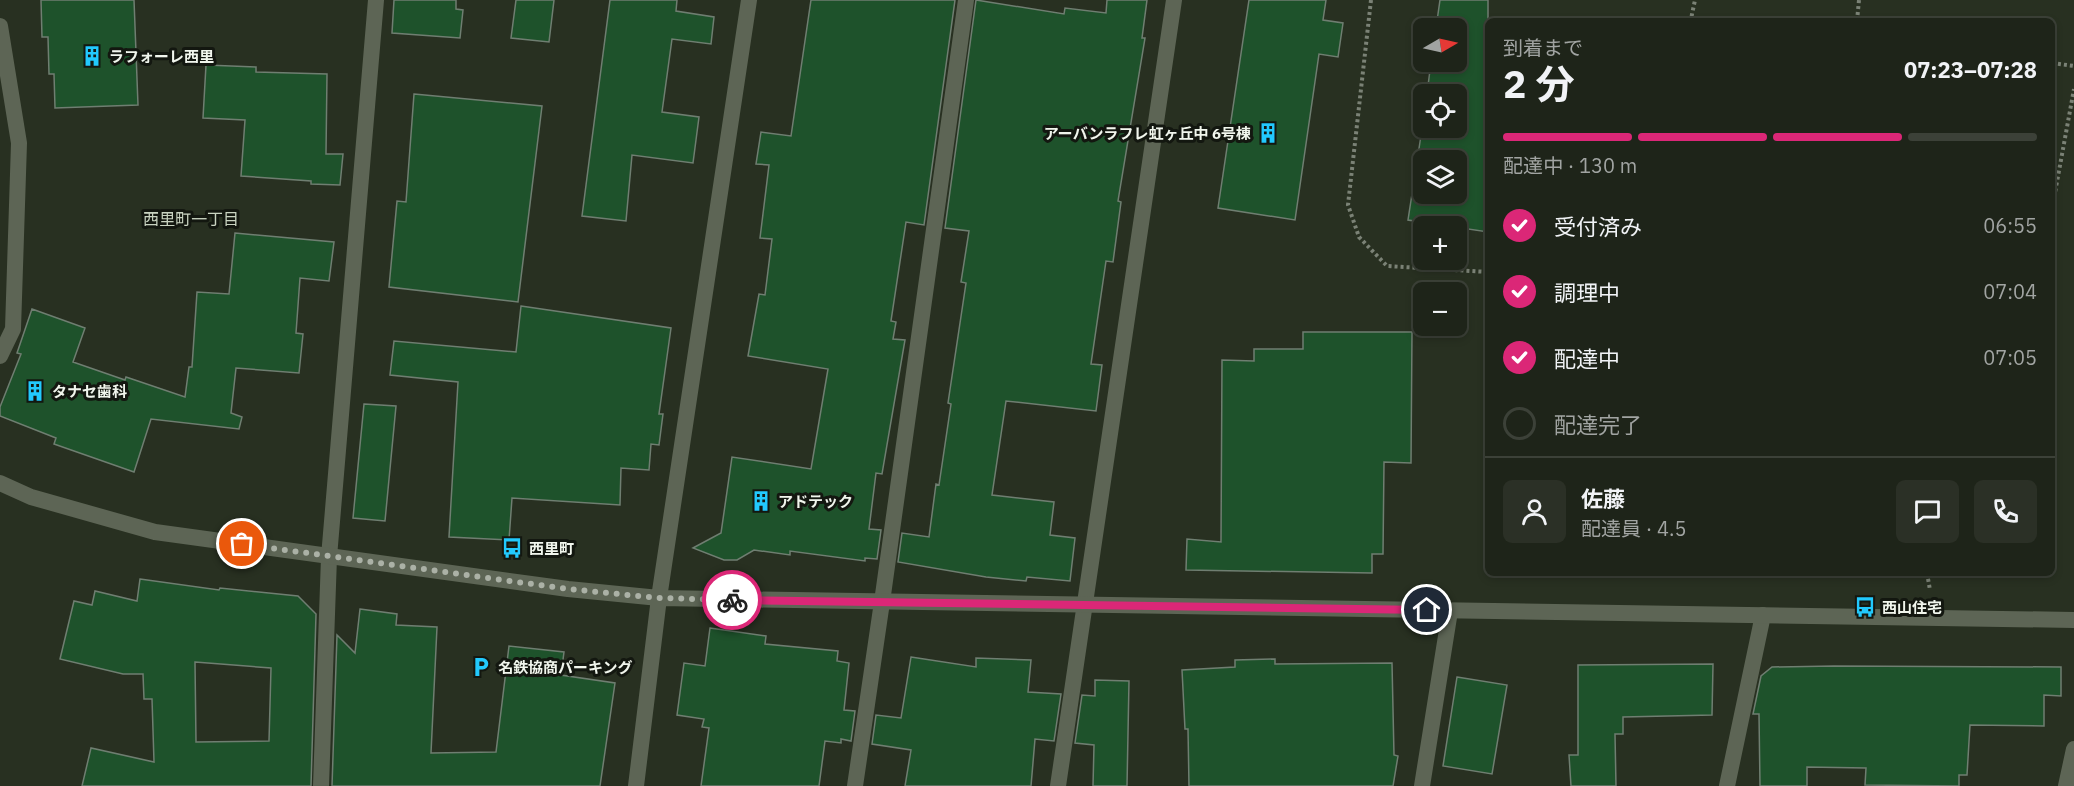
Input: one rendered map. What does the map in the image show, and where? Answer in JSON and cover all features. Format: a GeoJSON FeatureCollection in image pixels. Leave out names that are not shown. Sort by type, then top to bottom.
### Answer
{"type":"FeatureCollection","features":[{"type":"Feature","properties":{"kind":"street"},"geometry":{"type":"LineString","coordinates":[[321,786],[329,557],[376,0]]}},
{"type":"Feature","properties":{"kind":"street"},"geometry":{"type":"LineString","coordinates":[[636,786],[659,598],[749,0]]}},
{"type":"Feature","properties":{"kind":"street"},"geometry":{"type":"LineString","coordinates":[[855,786],[966,0]]}},
{"type":"Feature","properties":{"kind":"street"},"geometry":{"type":"LineString","coordinates":[[1058,786],[1174,0]]}},
{"type":"Feature","properties":{"kind":"street"},"geometry":{"type":"LineString","coordinates":[[0,26],[19,143],[13,329],[0,356]]}},
{"type":"Feature","properties":{"kind":"street"},"geometry":{"type":"LineString","coordinates":[[0,209],[16,218]]}},
{"type":"Feature","properties":{"kind":"street"},"geometry":{"type":"LineString","coordinates":[[0,483],[31,496],[155,532],[568,589],[659,598],[2074,620]]}},
{"type":"Feature","properties":{"kind":"street"},"geometry":{"type":"LineString","coordinates":[[1422,786],[1450,611]]}},
{"type":"Feature","properties":{"kind":"street"},"geometry":{"type":"LineString","coordinates":[[1727,786],[1763,615]]}},
{"type":"Feature","properties":{"kind":"street"},"geometry":{"type":"LineString","coordinates":[[2066,786],[2074,749]]}},
{"type":"Feature","properties":{"kind":"path"},"geometry":{"type":"LineString","coordinates":[[1371,0],[1348,205],[1359,237],[1387,266],[1485,272]]}},
{"type":"Feature","properties":{"kind":"path"},"geometry":{"type":"LineString","coordinates":[[1691,18],[1695,0]]}},
{"type":"Feature","properties":{"kind":"path"},"geometry":{"type":"LineString","coordinates":[[1857,18],[1859,0]]}},
{"type":"Feature","properties":{"kind":"path"},"geometry":{"type":"LineString","coordinates":[[2055,63],[2074,66]]}},
{"type":"Feature","properties":{"kind":"path"},"geometry":{"type":"LineString","coordinates":[[2055,193],[2074,89]]}},
{"type":"Feature","properties":{"kind":"building","name":"ラフォーレ西里"},"geometry":{"type":"Polygon","coordinates":[[[41,0],[134,0],[138,105],[55,108],[54,74],[49,74],[48,37],[42,37],[41,0]]]}},
{"type":"Feature","properties":{"kind":"building"},"geometry":{"type":"Polygon","coordinates":[[[394,0],[456,0],[456,9],[463,10],[460,38],[392,33],[394,0]]]}},
{"type":"Feature","properties":{"kind":"building"},"geometry":{"type":"Polygon","coordinates":[[[516,0],[554,0],[549,42],[511,38],[516,0]]]}},
{"type":"Feature","properties":{"kind":"building"},"geometry":{"type":"Polygon","coordinates":[[[610,0],[677,0],[676,11],[714,17],[711,44],[672,39],[662,112],[699,117],[693,163],[632,155],[626,221],[582,216],[610,0]]]}},
{"type":"Feature","properties":{"kind":"building"},"geometry":{"type":"Polygon","coordinates":[[[811,0],[955,0],[924,225],[906,222],[891,321],[896,322],[893,339],[905,340],[882,474],[876,473],[869,529],[881,530],[877,559],[865,558],[865,561],[790,551],[790,555],[754,550],[737,560],[724,560],[693,548],[721,533],[732,457],[811,469],[828,369],[748,356],[759,294],[765,295],[772,239],[760,238],[769,165],[756,164],[761,132],[791,136],[811,0]]]}},
{"type":"Feature","properties":{"kind":"building"},"geometry":{"type":"Polygon","coordinates":[[[976,0],[1064,14],[1065,8],[1106,13],[1107,0],[1147,0],[1142,38],[1145,38],[1118,201],[1121,202],[1113,262],[1106,261],[1091,364],[1102,365],[1096,411],[1006,401],[992,495],[1054,502],[1050,535],[1075,538],[1070,581],[1027,577],[1026,581],[986,577],[898,562],[902,533],[929,537],[951,404],[948,403],[966,283],[961,282],[969,231],[945,228],[976,0]]]}},
{"type":"Feature","properties":{"kind":"building","name":"アーバンラフレ虹ヶ丘中 6号棟"},"geometry":{"type":"Polygon","coordinates":[[[1249,0],[1326,0],[1323,20],[1343,23],[1338,57],[1319,54],[1295,220],[1218,208],[1249,0]]]}},
{"type":"Feature","properties":{"kind":"building"},"geometry":{"type":"Polygon","coordinates":[[[1440,0],[1488,0],[1488,18],[1485,18],[1485,232],[1467,229],[1467,216],[1413,216],[1413,221],[1408,220],[1413,188],[1413,204],[1467,204],[1467,150],[1419,150],[1421,138],[1467,138],[1467,84],[1428,84],[1430,72],[1467,72],[1467,18],[1437,18],[1440,0]]]}},
{"type":"Feature","properties":{"kind":"building"},"geometry":{"type":"Polygon","coordinates":[[[206,65],[256,67],[256,72],[327,74],[326,154],[343,154],[340,185],[241,176],[245,120],[203,118],[206,65]]]}},
{"type":"Feature","properties":{"kind":"building"},"geometry":{"type":"Polygon","coordinates":[[[414,94],[542,106],[518,302],[389,287],[397,201],[406,202],[414,94]]]}},
{"type":"Feature","properties":{"kind":"building"},"geometry":{"type":"Polygon","coordinates":[[[235,233],[334,242],[329,281],[300,278],[296,333],[303,334],[299,373],[236,368],[231,413],[242,417],[239,429],[151,419],[134,472],[54,444],[56,438],[0,416],[0,407],[21,354],[17,353],[32,309],[85,328],[73,362],[185,397],[189,367],[192,367],[197,292],[229,294],[235,233]]]}},
{"type":"Feature","properties":{"kind":"building"},"geometry":{"type":"Polygon","coordinates":[[[521,306],[671,328],[659,414],[663,414],[659,445],[651,444],[649,470],[621,468],[620,505],[512,498],[509,540],[449,537],[458,382],[390,375],[394,341],[516,352],[521,306]]]}},
{"type":"Feature","properties":{"kind":"building"},"geometry":{"type":"Polygon","coordinates":[[[1303,332],[1412,332],[1411,463],[1384,462],[1383,554],[1372,554],[1372,573],[1186,570],[1187,539],[1221,542],[1222,360],[1254,361],[1254,349],[1303,349],[1303,332]]]}},
{"type":"Feature","properties":{"kind":"building"},"geometry":{"type":"Polygon","coordinates":[[[364,404],[396,406],[385,521],[353,518],[364,404]]]}},
{"type":"Feature","properties":{"kind":"building"},"geometry":{"type":"Polygon","coordinates":[[[140,579],[219,590],[220,588],[298,596],[316,614],[311,786],[82,786],[91,748],[154,762],[152,699],[144,699],[143,674],[123,674],[60,659],[74,601],[92,605],[95,591],[137,601],[140,579]],[[195,662],[196,742],[269,741],[271,668],[195,662]]]}},
{"type":"Feature","properties":{"kind":"building"},"geometry":{"type":"Polygon","coordinates":[[[360,609],[397,614],[396,625],[437,627],[431,753],[496,752],[509,646],[564,652],[561,675],[615,683],[600,786],[332,786],[337,635],[355,653],[360,609]]]}},
{"type":"Feature","properties":{"kind":"building"},"geometry":{"type":"Polygon","coordinates":[[[710,628],[766,636],[765,644],[838,651],[837,661],[849,663],[844,710],[855,711],[851,741],[841,739],[841,743],[825,741],[819,786],[701,786],[709,728],[702,727],[704,719],[677,715],[684,663],[705,666],[710,628]]]}},
{"type":"Feature","properties":{"kind":"building"},"geometry":{"type":"Polygon","coordinates":[[[911,657],[976,667],[976,658],[1031,660],[1028,692],[1061,694],[1054,741],[1035,739],[1031,786],[905,786],[911,750],[872,744],[876,715],[901,718],[911,657]]]}},
{"type":"Feature","properties":{"kind":"building"},"geometry":{"type":"Polygon","coordinates":[[[1275,659],[1275,664],[1392,663],[1394,755],[1398,756],[1393,786],[1189,786],[1188,729],[1185,729],[1182,670],[1235,667],[1235,660],[1275,659]]]}},
{"type":"Feature","properties":{"kind":"building"},"geometry":{"type":"Polygon","coordinates":[[[1713,664],[1712,715],[1623,717],[1623,734],[1615,734],[1616,786],[1571,786],[1569,755],[1578,755],[1578,665],[1713,664]]]}},
{"type":"Feature","properties":{"kind":"building"},"geometry":{"type":"Polygon","coordinates":[[[1772,667],[2061,667],[2061,696],[2044,695],[2044,726],[1970,725],[1967,775],[1959,775],[1959,786],[1865,785],[1866,768],[1807,767],[1807,786],[1760,786],[1759,714],[1753,714],[1761,676],[1772,667]]]}},
{"type":"Feature","properties":{"kind":"building"},"geometry":{"type":"Polygon","coordinates":[[[1457,677],[1507,685],[1492,774],[1443,766],[1457,677]]]}},
{"type":"Feature","properties":{"kind":"building"},"geometry":{"type":"Polygon","coordinates":[[[1095,680],[1129,681],[1127,786],[1093,786],[1094,745],[1075,743],[1082,695],[1095,696],[1095,680]]]}},
{"type":"Feature","properties":{"kind":"way so far"},"geometry":{"type":"LineString","coordinates":[[242,544],[568,589],[659,598],[732,600]]}},
{"type":"Feature","properties":{"kind":"place","name":"ラフォーレ西里"},"geometry":{"type":"Point","coordinates":[92,56]}},
{"type":"Feature","properties":{"kind":"place","name":"アーバンラフレ虹ヶ丘中 6号棟"},"geometry":{"type":"Point","coordinates":[1268,133]}},
{"type":"Feature","properties":{"kind":"place","name":"タナセ歯科"},"geometry":{"type":"Point","coordinates":[35,391]}},
{"type":"Feature","properties":{"kind":"place","name":"アドテック"},"geometry":{"type":"Point","coordinates":[761,501]}},
{"type":"Feature","properties":{"kind":"place","name":"西里町"},"geometry":{"type":"Point","coordinates":[512,548]}},
{"type":"Feature","properties":{"kind":"place","name":"西山住宅"},"geometry":{"type":"Point","coordinates":[1865,607]}},
{"type":"Feature","properties":{"kind":"place","name":"名鉄協商パーキング"},"geometry":{"type":"Point","coordinates":[481,667]}},
{"type":"Feature","properties":{"kind":"district","name":"西里町一丁目"},"geometry":{"type":"Point","coordinates":[191,219]}},
{"type":"Feature","properties":{"kind":"route"},"geometry":{"type":"LineString","coordinates":[[732,600],[1427,610]]}}]}
